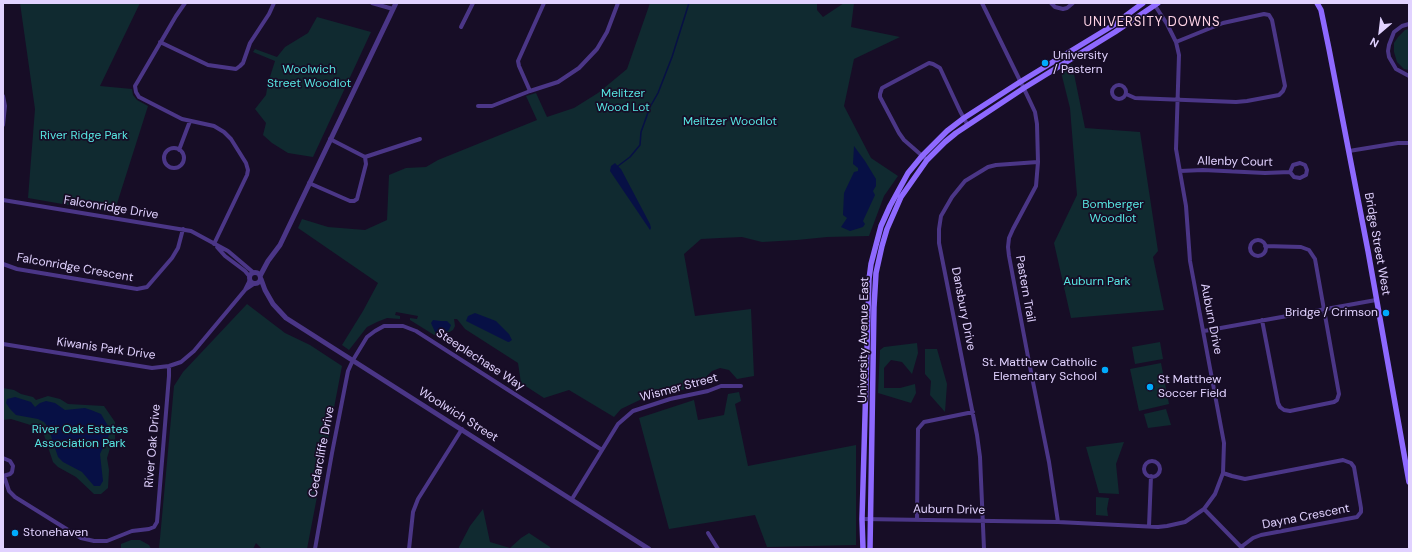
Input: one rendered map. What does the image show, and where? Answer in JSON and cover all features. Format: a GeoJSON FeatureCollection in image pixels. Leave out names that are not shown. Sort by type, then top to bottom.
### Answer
{"type":"FeatureCollection","features":[{"type":"Feature","properties":{"kind":"main road","name":"University Avenue East"},"geometry":{"type":"LineString","coordinates":[[870,549],[876,273],[887,229],[901,197],[925,158],[947,131],[964,118],[1020,82],[1112,26],[1143,3]]}},
{"type":"Feature","properties":{"kind":"main road","name":"Bridge Street West"},"geometry":{"type":"LineString","coordinates":[[1317,3],[1322,10],[1409,482]]}},
{"type":"Feature","properties":{"kind":"main road","name":"Bridge Street West"},"geometry":{"type":"LineString","coordinates":[[1322,10],[1324,3]]}},
{"type":"Feature","properties":{"kind":"main road","name":"University Avenue East"},"geometry":{"type":"LineString","coordinates":[[863,549],[862,519],[867,394],[868,308],[871,264],[881,226],[890,206],[908,173],[967,124],[1115,32],[1156,4]]}},
{"type":"Feature","properties":{"kind":"street"},"geometry":{"type":"LineString","coordinates":[[185,3],[160,42],[135,86],[139,97],[182,119],[214,126],[224,132],[231,139],[246,163],[248,170],[247,175],[214,244]]}},
{"type":"Feature","properties":{"kind":"street"},"geometry":{"type":"LineString","coordinates":[[160,42],[208,65],[236,68],[243,63],[250,43],[269,14],[274,3]]}},
{"type":"Feature","properties":{"kind":"street"},"geometry":{"type":"LineString","coordinates":[[372,3],[393,9]]}},
{"type":"Feature","properties":{"kind":"street"},"geometry":{"type":"LineString","coordinates":[[255,280],[280,245],[396,3]]}},
{"type":"Feature","properties":{"kind":"street"},"geometry":{"type":"LineString","coordinates":[[461,27],[473,3]]}},
{"type":"Feature","properties":{"kind":"street"},"geometry":{"type":"LineString","coordinates":[[530,91],[518,61],[544,3]]}},
{"type":"Feature","properties":{"kind":"street"},"geometry":{"type":"LineString","coordinates":[[478,106],[492,106],[558,82],[579,68],[596,49],[607,32],[618,3]]}},
{"type":"Feature","properties":{"kind":"street","name":"Pastern Trail"},"geometry":{"type":"LineString","coordinates":[[982,3],[1035,112],[1037,124],[1038,162],[1036,186],[1013,229],[1009,238],[1008,247],[1023,332],[1048,455],[1058,522]]}},
{"type":"Feature","properties":{"kind":"street"},"geometry":{"type":"LineString","coordinates":[[1051,3],[1055,7],[1063,9],[1067,8],[1073,3]]}},
{"type":"Feature","properties":{"kind":"street","name":"Auburn Drive"},"geometry":{"type":"LineString","coordinates":[[862,519],[983,520],[1168,526],[1185,522],[1204,509],[1215,494],[1224,473],[1224,443],[1190,261],[1186,206],[1176,149],[1179,65],[1176,42],[1156,4]]}},
{"type":"Feature","properties":{"kind":"street"},"geometry":{"type":"LineString","coordinates":[[1126,94],[1134,98],[1247,101],[1283,92],[1285,86],[1272,20],[1269,15],[1264,14],[1223,23],[1176,42]]}},
{"type":"Feature","properties":{"kind":"street"},"geometry":{"type":"LineString","coordinates":[[1409,24],[1402,26],[1394,32],[1388,51],[1392,64],[1396,69],[1409,76]]}},
{"type":"Feature","properties":{"kind":"street"},"geometry":{"type":"LineString","coordinates":[[925,158],[904,140],[899,133],[880,97],[882,88],[929,63],[933,64],[940,68],[967,124]]}},
{"type":"Feature","properties":{"kind":"street"},"geometry":{"type":"LineString","coordinates":[[3,96],[5,106],[3,125]]}},
{"type":"Feature","properties":{"kind":"street"},"geometry":{"type":"LineString","coordinates":[[179,150],[190,121]]}},
{"type":"Feature","properties":{"kind":"street"},"geometry":{"type":"LineString","coordinates":[[330,139],[365,157],[420,139]]}},
{"type":"Feature","properties":{"kind":"street"},"geometry":{"type":"LineString","coordinates":[[1349,151],[1398,143],[1409,143]]}},
{"type":"Feature","properties":{"kind":"street"},"geometry":{"type":"LineString","coordinates":[[170,149],[179,150],[183,155],[183,162],[179,167],[169,167],[165,163],[165,154],[170,149]]}},
{"type":"Feature","properties":{"kind":"street"},"geometry":{"type":"LineString","coordinates":[[309,183],[350,201],[354,201],[357,199],[366,164],[365,157]]}},
{"type":"Feature","properties":{"kind":"street","name":"Dansbury Drive"},"geometry":{"type":"LineString","coordinates":[[984,549],[979,451],[973,412],[939,243],[939,229],[941,216],[952,197],[965,181],[988,167],[1038,162]]}},
{"type":"Feature","properties":{"kind":"street","name":"Allenby Court"},"geometry":{"type":"LineString","coordinates":[[1297,163],[1305,165],[1307,170],[1306,175],[1300,178],[1294,177],[1290,172],[1297,163]]}},
{"type":"Feature","properties":{"kind":"street","name":"Allenby Court"},"geometry":{"type":"LineString","coordinates":[[1180,171],[1203,170],[1265,173],[1290,172]]}},
{"type":"Feature","properties":{"kind":"street","name":"Falconridge Drive"},"geometry":{"type":"LineString","coordinates":[[3,200],[140,224],[183,229],[202,236],[228,251],[255,272]]}},
{"type":"Feature","properties":{"kind":"street","name":"Falconridge Crescent"},"geometry":{"type":"LineString","coordinates":[[3,264],[18,269],[138,289],[147,287],[172,258],[178,248],[183,229]]}},
{"type":"Feature","properties":{"kind":"street","name":"Falconridge Drive"},"geometry":{"type":"LineString","coordinates":[[214,244],[225,256],[255,280]]}},
{"type":"Feature","properties":{"kind":"street"},"geometry":{"type":"LineString","coordinates":[[1262,320],[1280,407],[1284,410],[1290,411],[1334,402],[1337,400],[1339,394],[1315,259],[1309,250],[1301,247],[1265,246]]}},
{"type":"Feature","properties":{"kind":"street"},"geometry":{"type":"LineString","coordinates":[[255,272],[268,261]]}},
{"type":"Feature","properties":{"kind":"street","name":"Woolwich Street"},"geometry":{"type":"LineString","coordinates":[[255,272],[255,280],[265,290],[273,304],[286,318],[649,549]]}},
{"type":"Feature","properties":{"kind":"street","name":"Kiwanis Park Drive"},"geometry":{"type":"LineString","coordinates":[[3,344],[152,368],[168,366],[181,362],[194,351],[255,280]]}},
{"type":"Feature","properties":{"kind":"street"},"geometry":{"type":"LineString","coordinates":[[1204,331],[1376,300]]}},
{"type":"Feature","properties":{"kind":"street","name":"Steeplechase Way"},"geometry":{"type":"LineString","coordinates":[[353,360],[367,337],[375,331],[384,326],[394,325],[410,328],[602,450]]}},
{"type":"Feature","properties":{"kind":"street","name":"Cedarcliffe Drive"},"geometry":{"type":"LineString","coordinates":[[315,549],[332,453],[347,379],[353,360]]}},
{"type":"Feature","properties":{"kind":"street","name":"River Oak Drive"},"geometry":{"type":"LineString","coordinates":[[4,476],[9,491],[15,497],[81,538],[94,541],[107,541],[132,531],[154,527],[157,522],[169,376],[168,366]]}},
{"type":"Feature","properties":{"kind":"street","name":"Wismer Street"},"geometry":{"type":"LineString","coordinates":[[572,499],[618,424],[633,412],[670,399],[708,391],[721,386],[741,386]]}},
{"type":"Feature","properties":{"kind":"street"},"geometry":{"type":"LineString","coordinates":[[867,394],[873,398]]}},
{"type":"Feature","properties":{"kind":"street"},"geometry":{"type":"LineString","coordinates":[[917,519],[918,429],[924,422],[973,412]]}},
{"type":"Feature","properties":{"kind":"street"},"geometry":{"type":"LineString","coordinates":[[409,549],[413,512],[418,499],[462,429]]}},
{"type":"Feature","properties":{"kind":"street"},"geometry":{"type":"LineString","coordinates":[[3,458],[10,460],[13,466],[12,472],[4,476]]}},
{"type":"Feature","properties":{"kind":"street","name":"Dayna Crescent"},"geometry":{"type":"LineString","coordinates":[[1224,473],[1245,479],[1343,460],[1351,463],[1354,467],[1362,508],[1357,517],[1261,535],[1253,538],[1242,548]]}},
{"type":"Feature","properties":{"kind":"street"},"geometry":{"type":"LineString","coordinates":[[1149,526],[1152,476]]}},
{"type":"Feature","properties":{"kind":"street"},"geometry":{"type":"LineString","coordinates":[[1204,509],[1242,548]]}},
{"type":"Feature","properties":{"kind":"street"},"geometry":{"type":"LineString","coordinates":[[708,533],[718,549]]}},
{"type":"Feature","properties":{"kind":"green space","name":"River Ridge Park"},"geometry":{"type":"Polygon","coordinates":[[[20,3],[140,3],[100,86],[132,89],[133,95],[137,100],[148,106],[114,213],[28,198],[35,109],[20,3]]]}},
{"type":"Feature","properties":{"kind":"green space","name":"Melitzer Woodlot"},"geometry":{"type":"Polygon","coordinates":[[[650,3],[817,3],[817,10],[823,17],[844,3],[854,3],[851,27],[900,37],[854,59],[844,106],[871,158],[898,176],[884,196],[869,236],[827,237],[762,242],[742,237],[701,239],[684,254],[695,316],[751,309],[754,376],[737,379],[729,370],[720,368],[712,371],[705,378],[707,385],[646,397],[621,409],[614,417],[569,390],[544,398],[521,383],[518,363],[465,329],[457,319],[454,319],[455,326],[453,330],[439,338],[410,320],[410,318],[417,319],[418,316],[396,312],[395,315],[400,316],[400,319],[387,318],[367,327],[349,350],[342,345],[378,283],[298,228],[302,219],[328,227],[365,230],[387,220],[389,175],[406,168],[426,167],[438,160],[537,120],[526,96],[536,93],[547,117],[574,108],[598,93],[627,69],[650,3]]]}},
{"type":"Feature","properties":{"kind":"green space","name":"Woolwich Street Woodlot"},"geometry":{"type":"Polygon","coordinates":[[[317,17],[371,32],[313,157],[288,153],[272,143],[263,135],[266,123],[255,109],[266,95],[275,61],[253,52],[255,49],[277,57],[285,47],[308,33],[317,17]]]}},
{"type":"Feature","properties":{"kind":"green space"},"geometry":{"type":"Polygon","coordinates":[[[1409,29],[1409,70],[1404,69],[1397,62],[1394,52],[1394,43],[1405,30],[1409,29]]]}},
{"type":"Feature","properties":{"kind":"green space","name":"Bomberger Woodlot"},"geometry":{"type":"Polygon","coordinates":[[[1072,64],[1085,128],[1140,132],[1158,251],[1153,257],[1164,310],[1071,318],[1054,243],[1077,195],[1070,108],[1061,72],[1072,64]]]}},
{"type":"Feature","properties":{"kind":"green space"},"geometry":{"type":"Polygon","coordinates":[[[247,304],[285,333],[310,345],[342,366],[307,549],[262,549],[256,543],[253,549],[159,549],[174,386],[183,372],[247,304]]]}},
{"type":"Feature","properties":{"kind":"green space","name":"St Matthew Soccer Field"},"geometry":{"type":"Polygon","coordinates":[[[1160,342],[1163,359],[1135,364],[1132,347],[1160,342]]]}},
{"type":"Feature","properties":{"kind":"green space"},"geometry":{"type":"Polygon","coordinates":[[[917,343],[918,353],[912,374],[902,362],[891,360],[884,368],[884,388],[900,388],[915,384],[916,393],[911,403],[878,393],[880,350],[884,347],[917,343]]]}},
{"type":"Feature","properties":{"kind":"green space"},"geometry":{"type":"Polygon","coordinates":[[[925,349],[937,349],[947,384],[945,412],[930,395],[931,381],[925,374],[925,349]]]}},
{"type":"Feature","properties":{"kind":"green space","name":"St Matthew Soccer Field"},"geometry":{"type":"Polygon","coordinates":[[[1161,363],[1169,404],[1139,411],[1130,369],[1161,363]]]}},
{"type":"Feature","properties":{"kind":"green space","name":"River Oak Estates Association Park"},"geometry":{"type":"Polygon","coordinates":[[[3,388],[14,390],[21,394],[33,397],[36,400],[48,396],[60,399],[68,404],[104,406],[115,422],[115,439],[111,445],[107,458],[109,470],[108,488],[101,494],[94,494],[76,477],[58,467],[53,462],[43,432],[37,427],[11,419],[3,420],[3,388]]]}},
{"type":"Feature","properties":{"kind":"green space"},"geometry":{"type":"Polygon","coordinates":[[[739,392],[741,401],[735,404],[748,466],[856,445],[856,545],[767,547],[755,515],[669,529],[639,418],[694,400],[698,420],[724,415],[728,394],[739,392]]]}},
{"type":"Feature","properties":{"kind":"green space","name":"St Matthew Soccer Field"},"geometry":{"type":"Polygon","coordinates":[[[1166,409],[1171,425],[1148,428],[1144,414],[1166,409]]]}},
{"type":"Feature","properties":{"kind":"green space"},"geometry":{"type":"Polygon","coordinates":[[[1124,442],[1116,464],[1119,494],[1099,493],[1086,447],[1124,442]]]}},
{"type":"Feature","properties":{"kind":"green space"},"geometry":{"type":"Polygon","coordinates":[[[1096,497],[1109,498],[1107,509],[1108,516],[1096,515],[1096,497]]]}},
{"type":"Feature","properties":{"kind":"green space"},"geometry":{"type":"Polygon","coordinates":[[[483,509],[490,542],[510,548],[529,533],[551,549],[459,549],[470,526],[483,509]]]}},
{"type":"Feature","properties":{"kind":"green space"},"geometry":{"type":"Polygon","coordinates":[[[131,540],[140,540],[149,545],[151,549],[121,549],[121,544],[131,540]]]}},
{"type":"Feature","properties":{"kind":"shaded area"},"geometry":{"type":"Polygon","coordinates":[[[854,146],[876,179],[876,186],[873,191],[875,195],[863,221],[865,224],[863,227],[850,231],[841,227],[847,218],[843,215],[844,193],[854,172],[858,171],[858,168],[853,164],[854,146]]]}},
{"type":"Feature","properties":{"kind":"shaded area"},"geometry":{"type":"Polygon","coordinates":[[[615,163],[621,169],[650,224],[650,230],[610,171],[611,166],[615,163]]]}},
{"type":"Feature","properties":{"kind":"shaded area"},"geometry":{"type":"Polygon","coordinates":[[[475,313],[496,321],[509,334],[512,340],[508,342],[466,321],[468,316],[475,313]]]}},
{"type":"Feature","properties":{"kind":"shaded area"},"geometry":{"type":"Polygon","coordinates":[[[433,320],[447,321],[451,325],[449,330],[443,333],[435,332],[431,323],[433,320]]]}},
{"type":"Feature","properties":{"kind":"shaded area","name":"River Oak Estates Association Park"},"geometry":{"type":"Polygon","coordinates":[[[15,397],[31,402],[35,407],[46,401],[55,403],[65,410],[85,408],[101,414],[108,426],[109,435],[100,454],[103,481],[100,486],[94,486],[82,472],[63,462],[58,457],[48,427],[44,422],[38,419],[16,415],[10,409],[6,403],[7,399],[15,397]]]}},
{"type":"Feature","properties":{"kind":"waterway"},"geometry":{"type":"LineString","coordinates":[[618,166],[630,157],[640,145],[641,132],[650,107],[658,93],[672,57],[689,3]]}},
{"type":"Feature","properties":{"kind":"place","name":"University / Pastern"},"geometry":{"type":"Point","coordinates":[1045,63]}},
{"type":"Feature","properties":{"kind":"place","name":"Bridge / Crimson"},"geometry":{"type":"Point","coordinates":[1386,313]}},
{"type":"Feature","properties":{"kind":"place","name":"St. Matthew Catholic Elementary School"},"geometry":{"type":"Point","coordinates":[1105,370]}},
{"type":"Feature","properties":{"kind":"place","name":"St Matthew Soccer Field"},"geometry":{"type":"Point","coordinates":[1150,387]}},
{"type":"Feature","properties":{"kind":"place","name":"Stonehaven"},"geometry":{"type":"Point","coordinates":[15,533]}},
{"type":"Feature","properties":{"kind":"district","name":"UNIVERSITY DOWNS"},"geometry":{"type":"Point","coordinates":[1152,23]}},
{"type":"Feature","properties":{"kind":"park label","name":"Melitzer Wood Lot"},"geometry":{"type":"Point","coordinates":[623,101]}},
{"type":"Feature","properties":{"kind":"park label","name":"Auburn Park"},"geometry":{"type":"Point","coordinates":[1097,282]}}]}
